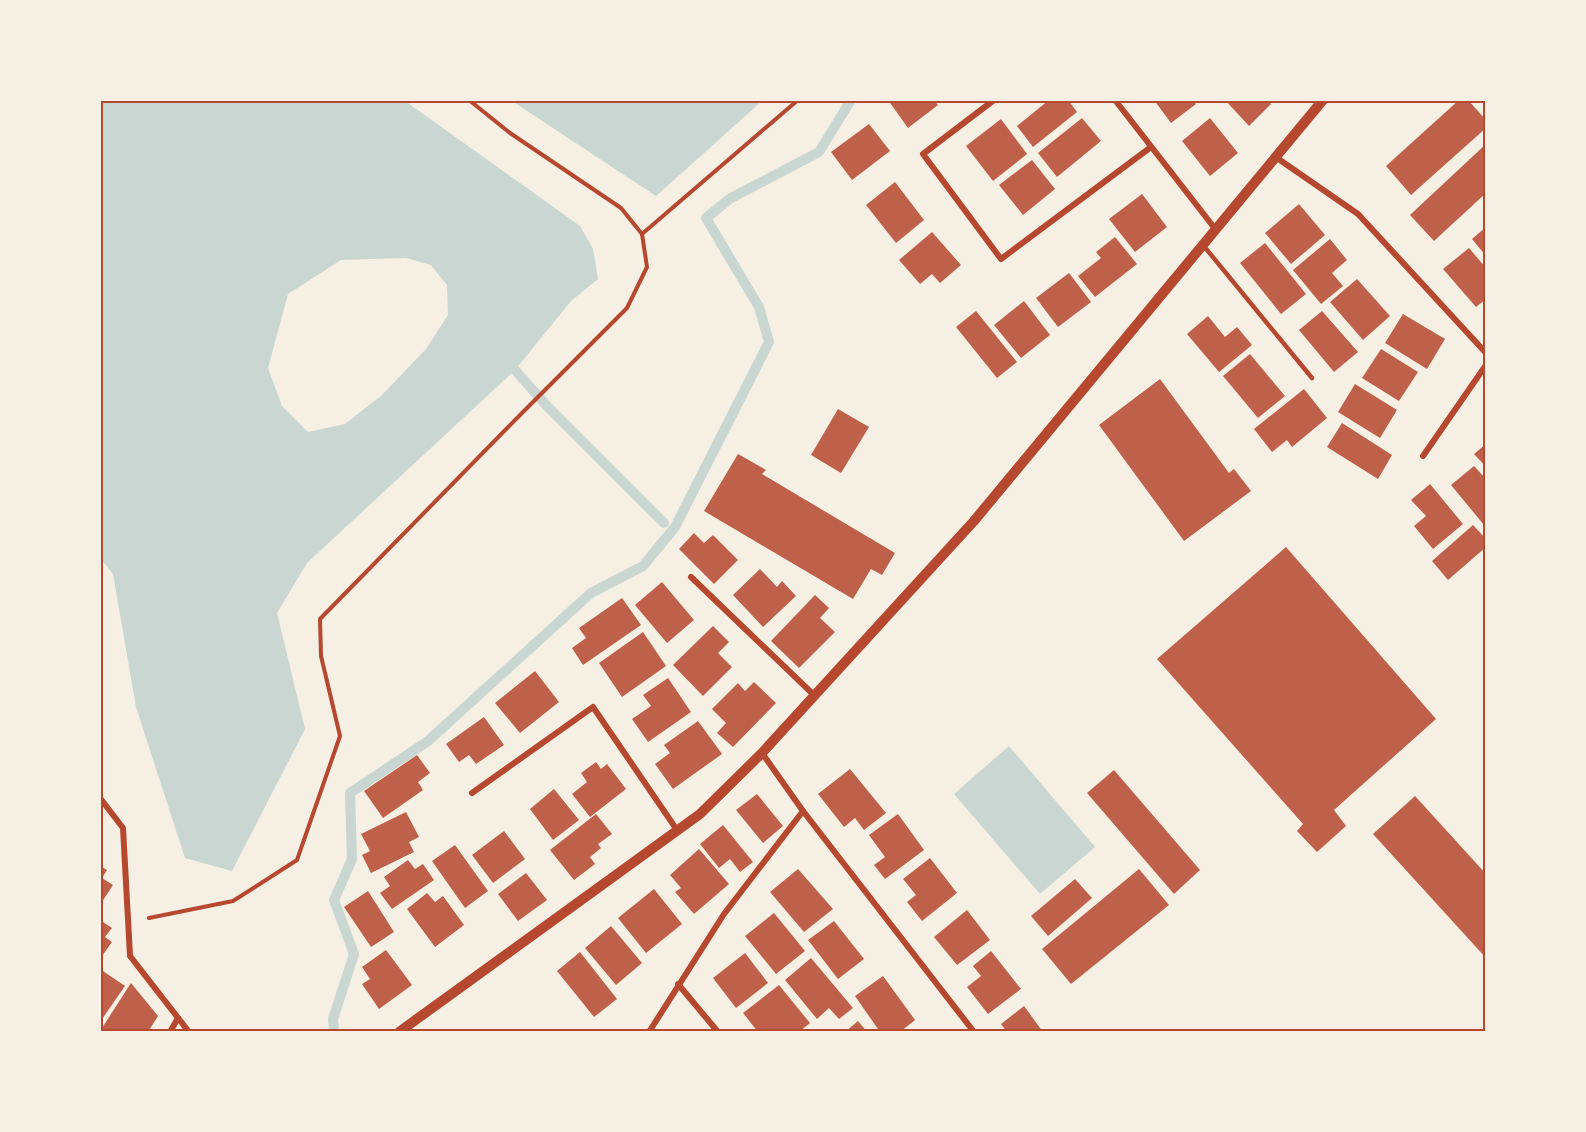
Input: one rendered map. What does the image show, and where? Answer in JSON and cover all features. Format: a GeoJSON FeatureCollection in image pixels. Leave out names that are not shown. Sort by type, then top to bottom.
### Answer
{"type":"FeatureCollection","features":[{"type":"Feature","properties":{"kind":"street"},"geometry":{"type":"LineString","coordinates":[[994,100],[923,154],[1001,259],[1151,147]]}},
{"type":"Feature","properties":{"kind":"street"},"geometry":{"type":"LineString","coordinates":[[1115,100],[1216,230]]}},
{"type":"Feature","properties":{"kind":"street"},"geometry":{"type":"LineString","coordinates":[[399,1032],[700,813],[762,753],[974,521],[1323,100]]}},
{"type":"Feature","properties":{"kind":"street"},"geometry":{"type":"LineString","coordinates":[[1276,158],[1358,214],[1485,353]]}},
{"type":"Feature","properties":{"kind":"street"},"geometry":{"type":"LineString","coordinates":[[1423,456],[1485,365]]}},
{"type":"Feature","properties":{"kind":"street"},"geometry":{"type":"LineString","coordinates":[[691,577],[815,696]]}},
{"type":"Feature","properties":{"kind":"street"},"geometry":{"type":"LineString","coordinates":[[472,793],[593,707],[677,830]]}},
{"type":"Feature","properties":{"kind":"street"},"geometry":{"type":"LineString","coordinates":[[762,753],[803,811],[974,1032]]}},
{"type":"Feature","properties":{"kind":"street"},"geometry":{"type":"LineString","coordinates":[[101,800],[123,828],[130,956],[189,1032]]}},
{"type":"Feature","properties":{"kind":"street"},"geometry":{"type":"LineString","coordinates":[[649,1032],[724,914],[803,811]]}},
{"type":"Feature","properties":{"kind":"street"},"geometry":{"type":"LineString","coordinates":[[678,984],[718,1032]]}},
{"type":"Feature","properties":{"kind":"street"},"geometry":{"type":"LineString","coordinates":[[170,1032],[178,1018]]}},
{"type":"Feature","properties":{"kind":"lane"},"geometry":{"type":"LineString","coordinates":[[1203,245],[1312,378]]}},
{"type":"Feature","properties":{"kind":"path"},"geometry":{"type":"LineString","coordinates":[[128,920],[164,916],[233,902],[297,860],[340,736],[321,656],[320,619],[627,308],[647,267],[642,234],[621,208],[510,133],[469,100]]}},
{"type":"Feature","properties":{"kind":"path"},"geometry":{"type":"LineString","coordinates":[[642,234],[798,100]]}},
{"type":"Feature","properties":{"kind":"shaded area"},"geometry":{"type":"Polygon","coordinates":[[[100,101],[405,101],[580,226],[593,249],[598,279],[571,301],[515,370],[307,563],[277,613],[305,729],[232,871],[185,858],[136,707],[113,574],[101,559],[100,101]],[[406,258],[341,260],[288,294],[268,368],[282,406],[308,432],[345,424],[382,395],[426,349],[448,315],[447,285],[431,265],[406,258]]]}},
{"type":"Feature","properties":{"kind":"shaded area"},"geometry":{"type":"Polygon","coordinates":[[[512,101],[762,101],[656,196],[512,101]]]}},
{"type":"Feature","properties":{"kind":"shaded area"},"geometry":{"type":"Polygon","coordinates":[[[1009,746],[1095,847],[1040,894],[954,794],[1009,746]]]}},
{"type":"Feature","properties":{"kind":"building"},"geometry":{"type":"Polygon","coordinates":[[[888,100],[934,100],[938,105],[908,128],[888,100]]]}},
{"type":"Feature","properties":{"kind":"building"},"geometry":{"type":"Polygon","coordinates":[[[1049,100],[1068,100],[1077,112],[1033,147],[1017,126],[1049,100]]]}},
{"type":"Feature","properties":{"kind":"building"},"geometry":{"type":"Polygon","coordinates":[[[1154,100],[1193,100],[1196,104],[1171,123],[1154,100]]]}},
{"type":"Feature","properties":{"kind":"building"},"geometry":{"type":"Polygon","coordinates":[[[1225,100],[1268,100],[1271,104],[1249,126],[1225,100]]]}},
{"type":"Feature","properties":{"kind":"building"},"geometry":{"type":"Polygon","coordinates":[[[1459,100],[1468,100],[1486,120],[1486,128],[1411,195],[1386,166],[1459,100]]]}},
{"type":"Feature","properties":{"kind":"building"},"geometry":{"type":"Polygon","coordinates":[[[1082,118],[1101,141],[1057,177],[1038,153],[1082,118]]]}},
{"type":"Feature","properties":{"kind":"building"},"geometry":{"type":"Polygon","coordinates":[[[1210,118],[1238,153],[1210,176],[1182,141],[1210,118]]]}},
{"type":"Feature","properties":{"kind":"building"},"geometry":{"type":"Polygon","coordinates":[[[1001,119],[1027,154],[993,181],[966,146],[1001,119]]]}},
{"type":"Feature","properties":{"kind":"building"},"geometry":{"type":"Polygon","coordinates":[[[869,124],[890,151],[852,180],[831,152],[869,124]]]}},
{"type":"Feature","properties":{"kind":"building"},"geometry":{"type":"Polygon","coordinates":[[[1486,144],[1486,193],[1434,241],[1410,215],[1486,144]]]}},
{"type":"Feature","properties":{"kind":"building"},"geometry":{"type":"Polygon","coordinates":[[[1032,160],[1055,189],[1023,215],[999,185],[1032,160]]]}},
{"type":"Feature","properties":{"kind":"building"},"geometry":{"type":"Polygon","coordinates":[[[895,182],[924,220],[896,243],[866,205],[895,182]]]}},
{"type":"Feature","properties":{"kind":"building"},"geometry":{"type":"Polygon","coordinates":[[[1142,194],[1167,227],[1135,252],[1109,219],[1142,194]]]}},
{"type":"Feature","properties":{"kind":"building"},"geometry":{"type":"Polygon","coordinates":[[[1299,204],[1325,235],[1291,264],[1265,233],[1299,204]]]}},
{"type":"Feature","properties":{"kind":"building"},"geometry":{"type":"Polygon","coordinates":[[[1486,227],[1486,256],[1472,239],[1486,227]]]}},
{"type":"Feature","properties":{"kind":"building"},"geometry":{"type":"Polygon","coordinates":[[[932,232],[961,265],[940,283],[932,274],[920,284],[899,260],[932,232]]]}},
{"type":"Feature","properties":{"kind":"building"},"geometry":{"type":"Polygon","coordinates":[[[1115,237],[1137,264],[1095,297],[1078,276],[1101,258],[1096,252],[1115,237]]]}},
{"type":"Feature","properties":{"kind":"building"},"geometry":{"type":"Polygon","coordinates":[[[1330,239],[1347,260],[1332,273],[1343,286],[1321,304],[1293,270],[1330,239]]]}},
{"type":"Feature","properties":{"kind":"building"},"geometry":{"type":"Polygon","coordinates":[[[1265,243],[1306,294],[1281,314],[1240,263],[1265,243]]]}},
{"type":"Feature","properties":{"kind":"building"},"geometry":{"type":"Polygon","coordinates":[[[1469,248],[1486,268],[1486,299],[1476,307],[1443,269],[1469,248]]]}},
{"type":"Feature","properties":{"kind":"building"},"geometry":{"type":"Polygon","coordinates":[[[1069,273],[1091,302],[1058,327],[1036,298],[1069,273]]]}},
{"type":"Feature","properties":{"kind":"building"},"geometry":{"type":"Polygon","coordinates":[[[1357,279],[1390,316],[1363,340],[1330,302],[1357,279]]]}},
{"type":"Feature","properties":{"kind":"building"},"geometry":{"type":"Polygon","coordinates":[[[1024,301],[1050,335],[1021,358],[994,325],[1024,301]]]}},
{"type":"Feature","properties":{"kind":"building"},"geometry":{"type":"Polygon","coordinates":[[[976,311],[1017,362],[997,378],[956,327],[976,311]]]}},
{"type":"Feature","properties":{"kind":"building"},"geometry":{"type":"Polygon","coordinates":[[[1322,311],[1358,352],[1334,372],[1299,330],[1322,311]]]}},
{"type":"Feature","properties":{"kind":"building"},"geometry":{"type":"Polygon","coordinates":[[[1403,314],[1445,339],[1427,369],[1385,343],[1403,314]]]}},
{"type":"Feature","properties":{"kind":"building"},"geometry":{"type":"Polygon","coordinates":[[[1208,316],[1225,337],[1237,327],[1252,345],[1219,372],[1187,334],[1208,316]]]}},
{"type":"Feature","properties":{"kind":"building"},"geometry":{"type":"Polygon","coordinates":[[[1381,349],[1418,372],[1399,401],[1362,378],[1381,349]]]}},
{"type":"Feature","properties":{"kind":"building"},"geometry":{"type":"Polygon","coordinates":[[[1250,354],[1285,396],[1258,418],[1223,376],[1250,354]]]}},
{"type":"Feature","properties":{"kind":"building"},"geometry":{"type":"Polygon","coordinates":[[[1160,379],[1229,473],[1234,469],[1251,491],[1184,541],[1099,425],[1160,379]]]}},
{"type":"Feature","properties":{"kind":"building"},"geometry":{"type":"Polygon","coordinates":[[[1355,384],[1397,410],[1380,438],[1338,412],[1355,384]]]}},
{"type":"Feature","properties":{"kind":"building"},"geometry":{"type":"Polygon","coordinates":[[[1304,389],[1327,418],[1292,447],[1287,440],[1272,452],[1254,429],[1304,389]]]}},
{"type":"Feature","properties":{"kind":"building"},"geometry":{"type":"Polygon","coordinates":[[[838,409],[869,427],[841,473],[811,455],[838,409]]]}},
{"type":"Feature","properties":{"kind":"building"},"geometry":{"type":"Polygon","coordinates":[[[1342,423],[1392,455],[1378,479],[1327,447],[1342,423]]]}},
{"type":"Feature","properties":{"kind":"building"},"geometry":{"type":"Polygon","coordinates":[[[1486,444],[1486,467],[1474,454],[1486,444]]]}},
{"type":"Feature","properties":{"kind":"building"},"geometry":{"type":"Polygon","coordinates":[[[738,454],[766,470],[762,474],[895,553],[882,575],[871,569],[853,599],[704,511],[738,454]]]}},
{"type":"Feature","properties":{"kind":"building"},"geometry":{"type":"Polygon","coordinates":[[[1474,466],[1486,479],[1486,523],[1484,525],[1451,485],[1474,466]]]}},
{"type":"Feature","properties":{"kind":"building"},"geometry":{"type":"Polygon","coordinates":[[[1430,484],[1463,524],[1433,549],[1414,526],[1426,516],[1411,500],[1430,484]]]}},
{"type":"Feature","properties":{"kind":"building"},"geometry":{"type":"Polygon","coordinates":[[[1473,525],[1486,539],[1486,547],[1448,580],[1432,561],[1473,525]]]}},
{"type":"Feature","properties":{"kind":"building"},"geometry":{"type":"Polygon","coordinates":[[[694,533],[704,543],[713,535],[738,560],[714,584],[679,549],[694,533]]]}},
{"type":"Feature","properties":{"kind":"building"},"geometry":{"type":"Polygon","coordinates":[[[1286,547],[1436,719],[1334,810],[1346,826],[1317,852],[1297,831],[1303,824],[1157,659],[1286,547]]]}},
{"type":"Feature","properties":{"kind":"building"},"geometry":{"type":"Polygon","coordinates":[[[760,569],[777,587],[782,581],[796,596],[763,627],[733,595],[760,569]]]}},
{"type":"Feature","properties":{"kind":"building"},"geometry":{"type":"Polygon","coordinates":[[[662,582],[694,620],[667,643],[635,605],[662,582]]]}},
{"type":"Feature","properties":{"kind":"building"},"geometry":{"type":"Polygon","coordinates":[[[815,595],[829,608],[820,618],[835,632],[799,668],[771,641],[815,595]]]}},
{"type":"Feature","properties":{"kind":"building"},"geometry":{"type":"Polygon","coordinates":[[[622,598],[641,625],[583,665],[572,648],[586,638],[579,628],[622,598]]]}},
{"type":"Feature","properties":{"kind":"building"},"geometry":{"type":"Polygon","coordinates":[[[713,626],[729,642],[718,653],[732,667],[703,696],[673,665],[713,626]]]}},
{"type":"Feature","properties":{"kind":"building"},"geometry":{"type":"Polygon","coordinates":[[[643,632],[666,666],[622,697],[599,663],[643,632]]]}},
{"type":"Feature","properties":{"kind":"building"},"geometry":{"type":"Polygon","coordinates":[[[535,671],[559,702],[520,733],[495,703],[535,671]]]}},
{"type":"Feature","properties":{"kind":"building"},"geometry":{"type":"Polygon","coordinates":[[[668,678],[691,712],[648,742],[632,719],[651,706],[643,695],[668,678]]]}},
{"type":"Feature","properties":{"kind":"building"},"geometry":{"type":"Polygon","coordinates":[[[754,682],[776,703],[733,747],[717,733],[726,723],[712,709],[738,683],[745,691],[754,682]]]}},
{"type":"Feature","properties":{"kind":"building"},"geometry":{"type":"Polygon","coordinates":[[[484,717],[504,745],[476,764],[469,755],[459,762],[446,744],[484,717]]]}},
{"type":"Feature","properties":{"kind":"building"},"geometry":{"type":"Polygon","coordinates":[[[698,721],[722,754],[673,789],[655,764],[670,753],[664,745],[698,721]]]}},
{"type":"Feature","properties":{"kind":"building"},"geometry":{"type":"Polygon","coordinates":[[[417,755],[430,773],[418,782],[423,790],[383,818],[364,791],[417,755]]]}},
{"type":"Feature","properties":{"kind":"building"},"geometry":{"type":"Polygon","coordinates":[[[596,762],[601,769],[607,764],[626,789],[590,817],[572,794],[587,782],[581,773],[596,762]]]}},
{"type":"Feature","properties":{"kind":"building"},"geometry":{"type":"Polygon","coordinates":[[[850,769],[886,813],[864,830],[855,818],[844,827],[818,794],[850,769]]]}},
{"type":"Feature","properties":{"kind":"building"},"geometry":{"type":"Polygon","coordinates":[[[1114,770],[1200,870],[1174,894],[1087,793],[1114,770]]]}},
{"type":"Feature","properties":{"kind":"building"},"geometry":{"type":"Polygon","coordinates":[[[554,789],[579,820],[553,840],[530,809],[554,789]]]}},
{"type":"Feature","properties":{"kind":"building"},"geometry":{"type":"Polygon","coordinates":[[[757,794],[783,826],[763,843],[736,810],[757,794]]]}},
{"type":"Feature","properties":{"kind":"building"},"geometry":{"type":"Polygon","coordinates":[[[1415,796],[1486,874],[1486,958],[1373,834],[1415,796]]]}},
{"type":"Feature","properties":{"kind":"building"},"geometry":{"type":"Polygon","coordinates":[[[406,812],[419,837],[409,842],[414,852],[371,873],[362,855],[370,851],[361,834],[406,812]]]}},
{"type":"Feature","properties":{"kind":"building"},"geometry":{"type":"Polygon","coordinates":[[[596,814],[612,834],[598,844],[601,848],[590,857],[595,864],[574,880],[550,850],[596,814]]]}},
{"type":"Feature","properties":{"kind":"building"},"geometry":{"type":"Polygon","coordinates":[[[898,814],[924,850],[885,879],[874,865],[885,857],[869,835],[898,814]]]}},
{"type":"Feature","properties":{"kind":"building"},"geometry":{"type":"Polygon","coordinates":[[[723,825],[753,862],[740,872],[730,859],[719,868],[700,844],[723,825]]]}},
{"type":"Feature","properties":{"kind":"building"},"geometry":{"type":"Polygon","coordinates":[[[504,831],[525,859],[493,883],[472,855],[504,831]]]}},
{"type":"Feature","properties":{"kind":"building"},"geometry":{"type":"Polygon","coordinates":[[[455,845],[488,891],[465,908],[432,861],[455,845]]]}},
{"type":"Feature","properties":{"kind":"building"},"geometry":{"type":"Polygon","coordinates":[[[699,849],[729,884],[694,914],[675,892],[681,888],[670,875],[699,849]]]}},
{"type":"Feature","properties":{"kind":"building"},"geometry":{"type":"Polygon","coordinates":[[[930,858],[957,893],[922,921],[907,902],[916,895],[903,879],[930,858]]]}},
{"type":"Feature","properties":{"kind":"building"},"geometry":{"type":"Polygon","coordinates":[[[408,860],[415,869],[423,864],[434,880],[392,909],[380,893],[390,886],[384,877],[408,860]]]}},
{"type":"Feature","properties":{"kind":"building"},"geometry":{"type":"Polygon","coordinates":[[[100,866],[107,870],[102,878],[113,885],[100,905],[100,866]]]}},
{"type":"Feature","properties":{"kind":"building"},"geometry":{"type":"Polygon","coordinates":[[[798,869],[833,909],[804,932],[770,892],[798,869]]]}},
{"type":"Feature","properties":{"kind":"building"},"geometry":{"type":"Polygon","coordinates":[[[1139,869],[1169,905],[1071,984],[1042,949],[1139,869]]]}},
{"type":"Feature","properties":{"kind":"building"},"geometry":{"type":"Polygon","coordinates":[[[526,873],[547,900],[518,921],[498,894],[526,873]]]}},
{"type":"Feature","properties":{"kind":"building"},"geometry":{"type":"Polygon","coordinates":[[[1075,879],[1092,898],[1048,936],[1031,916],[1075,879]]]}},
{"type":"Feature","properties":{"kind":"building"},"geometry":{"type":"Polygon","coordinates":[[[654,889],[682,924],[646,953],[618,918],[654,889]]]}},
{"type":"Feature","properties":{"kind":"building"},"geometry":{"type":"Polygon","coordinates":[[[368,891],[394,932],[371,947],[344,907],[368,891]]]}},
{"type":"Feature","properties":{"kind":"building"},"geometry":{"type":"Polygon","coordinates":[[[427,893],[435,902],[443,896],[464,925],[435,947],[407,909],[427,893]]]}},
{"type":"Feature","properties":{"kind":"building"},"geometry":{"type":"Polygon","coordinates":[[[967,910],[990,940],[957,965],[934,937],[967,910]]]}},
{"type":"Feature","properties":{"kind":"building"},"geometry":{"type":"Polygon","coordinates":[[[774,913],[805,951],[776,974],[745,936],[774,913]]]}},
{"type":"Feature","properties":{"kind":"building"},"geometry":{"type":"Polygon","coordinates":[[[100,920],[112,928],[105,937],[112,942],[100,959],[100,920]]]}},
{"type":"Feature","properties":{"kind":"building"},"geometry":{"type":"Polygon","coordinates":[[[834,921],[864,959],[838,979],[808,940],[834,921]]]}},
{"type":"Feature","properties":{"kind":"building"},"geometry":{"type":"Polygon","coordinates":[[[611,926],[642,963],[616,985],[585,948],[611,926]]]}},
{"type":"Feature","properties":{"kind":"building"},"geometry":{"type":"Polygon","coordinates":[[[386,950],[412,985],[379,1009],[362,984],[370,979],[362,967],[386,950]]]}},
{"type":"Feature","properties":{"kind":"building"},"geometry":{"type":"Polygon","coordinates":[[[991,951],[1021,989],[988,1014],[967,987],[981,976],[973,966],[991,951]]]}},
{"type":"Feature","properties":{"kind":"building"},"geometry":{"type":"Polygon","coordinates":[[[580,952],[617,999],[594,1017],[557,971],[580,952]]]}},
{"type":"Feature","properties":{"kind":"building"},"geometry":{"type":"Polygon","coordinates":[[[745,953],[768,983],[736,1008],[713,978],[745,953]]]}},
{"type":"Feature","properties":{"kind":"building"},"geometry":{"type":"Polygon","coordinates":[[[811,958],[853,1008],[839,1019],[829,1008],[817,1019],[785,980],[811,958]]]}},
{"type":"Feature","properties":{"kind":"building"},"geometry":{"type":"Polygon","coordinates":[[[100,969],[125,986],[100,1022],[100,969]]]}},
{"type":"Feature","properties":{"kind":"building"},"geometry":{"type":"Polygon","coordinates":[[[883,976],[915,1020],[900,1032],[880,1032],[855,996],[883,976]]]}},
{"type":"Feature","properties":{"kind":"building"},"geometry":{"type":"Polygon","coordinates":[[[131,983],[158,1016],[148,1032],[107,1032],[102,1028],[131,983]]]}},
{"type":"Feature","properties":{"kind":"building"},"geometry":{"type":"Polygon","coordinates":[[[779,985],[810,1023],[799,1032],[758,1032],[743,1013],[779,985]]]}},
{"type":"Feature","properties":{"kind":"building"},"geometry":{"type":"Polygon","coordinates":[[[1024,1006],[1043,1032],[1007,1032],[1001,1024],[1024,1006]]]}},
{"type":"Feature","properties":{"kind":"building"},"geometry":{"type":"Polygon","coordinates":[[[858,1021],[867,1032],[845,1032],[858,1021]]]}},
{"type":"Feature","properties":{"kind":"waterway"},"geometry":{"type":"LineString","coordinates":[[334,1032],[333,1019],[354,954],[334,900],[352,859],[350,793],[428,741],[591,593],[643,566],[675,527],[769,342],[759,307],[706,218],[731,198],[819,152],[851,100]]}},
{"type":"Feature","properties":{"kind":"waterway"},"geometry":{"type":"LineString","coordinates":[[515,370],[548,407],[664,523]]}}]}
